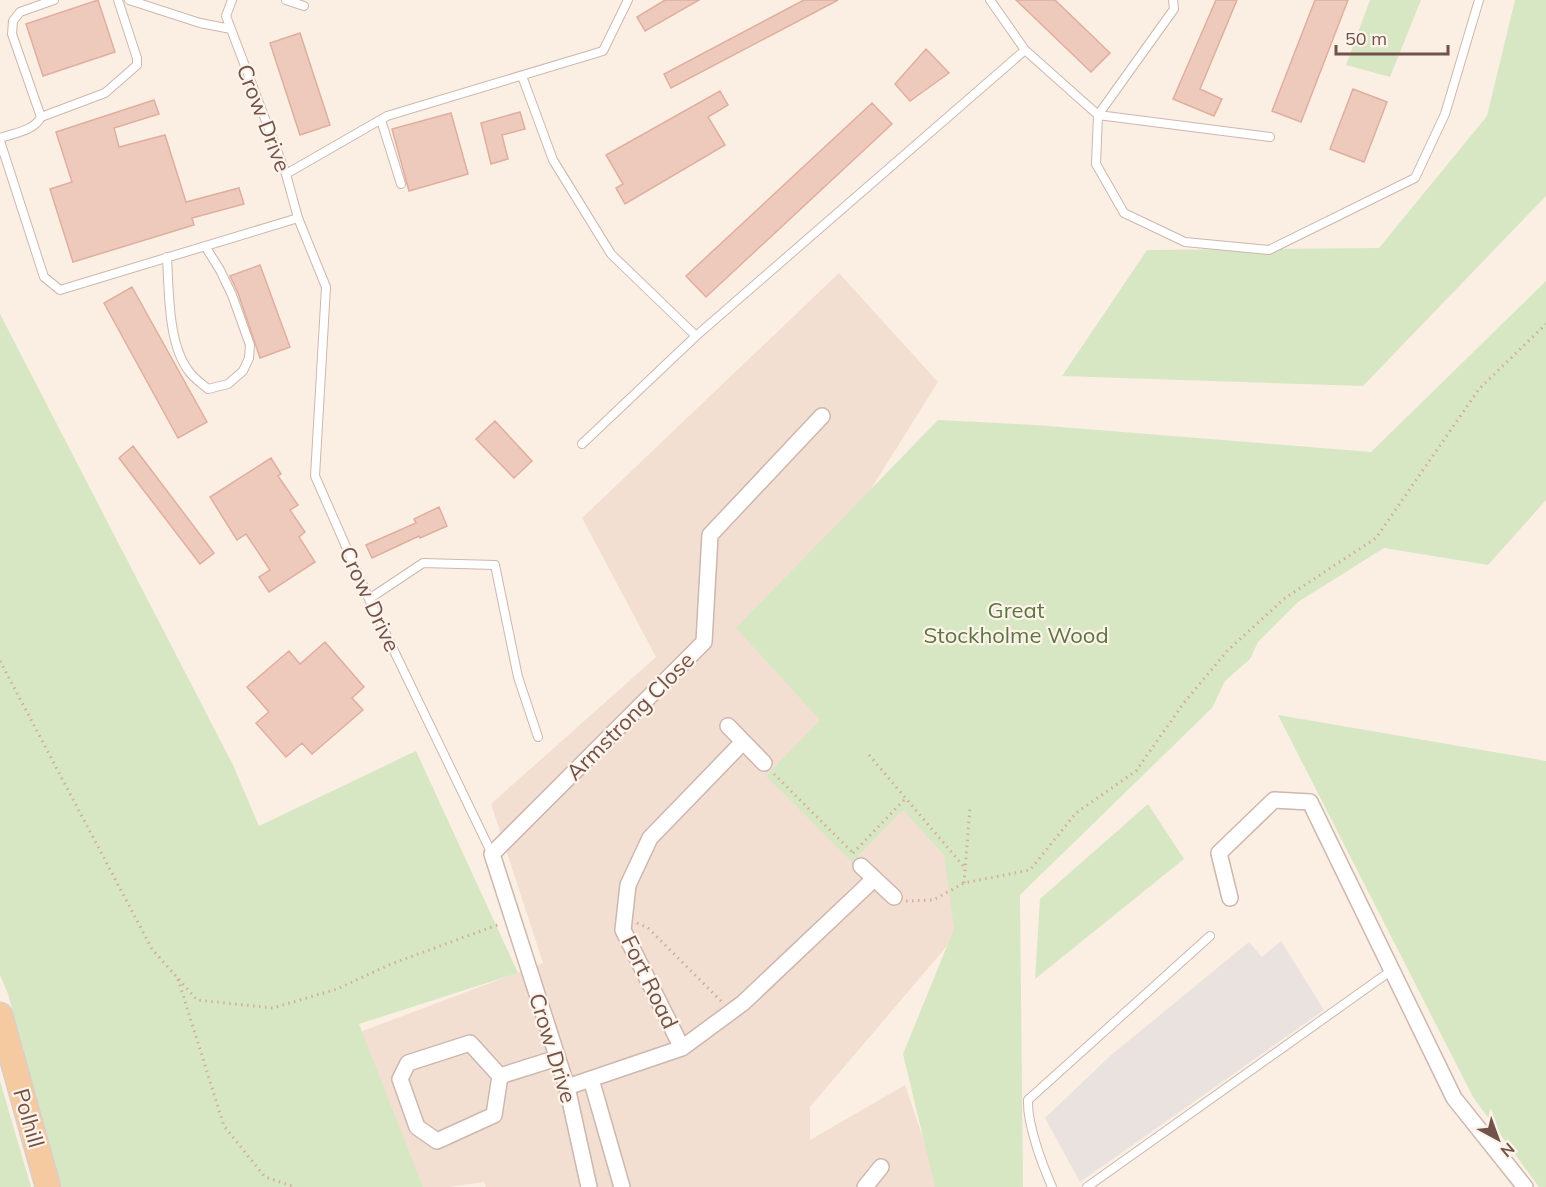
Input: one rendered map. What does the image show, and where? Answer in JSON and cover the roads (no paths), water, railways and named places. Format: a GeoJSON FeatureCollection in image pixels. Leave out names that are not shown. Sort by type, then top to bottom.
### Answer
{"type":"FeatureCollection","features":[{"type":"Feature","properties":{"kind":"main road","name":"Polhill"},"geometry":{"type":"LineString","coordinates":[[0,1015],[48,1187]]}},
{"type":"Feature","properties":{"kind":"street","name":"Armstrong Close"},"geometry":{"type":"LineString","coordinates":[[492,854],[704,642],[710,535],[822,416]]}},
{"type":"Feature","properties":{"kind":"street"},"geometry":{"type":"LineString","coordinates":[[728,726],[764,763]]}},
{"type":"Feature","properties":{"kind":"street","name":"Fort Road"},"geometry":{"type":"LineString","coordinates":[[682,1048],[623,930],[628,885],[650,838],[743,741]]}},
{"type":"Feature","properties":{"kind":"street"},"geometry":{"type":"LineString","coordinates":[[1230,898],[1219,853],[1274,800],[1310,802],[1454,1098],[1525,1187]]}},
{"type":"Feature","properties":{"kind":"street","name":"Crow Drive"},"geometry":{"type":"LineString","coordinates":[[492,854],[567,1087],[589,1187]]}},
{"type":"Feature","properties":{"kind":"street"},"geometry":{"type":"LineString","coordinates":[[857,859],[894,897]]}},
{"type":"Feature","properties":{"kind":"street","name":"Fort Road"},"geometry":{"type":"LineString","coordinates":[[567,1087],[682,1048],[743,1003],[874,879]]}},
{"type":"Feature","properties":{"kind":"street"},"geometry":{"type":"LineString","coordinates":[[470,1043],[500,1076],[494,1115],[437,1141],[417,1127],[400,1079],[408,1063],[470,1043]]}},
{"type":"Feature","properties":{"kind":"street"},"geometry":{"type":"LineString","coordinates":[[500,1076],[557,1058]]}},
{"type":"Feature","properties":{"kind":"street"},"geometry":{"type":"LineString","coordinates":[[591,1079],[622,1187]]}},
{"type":"Feature","properties":{"kind":"street"},"geometry":{"type":"LineString","coordinates":[[865,1187],[881,1167]]}},
{"type":"Feature","properties":{"kind":"lane"},"geometry":{"type":"LineString","coordinates":[[54,0],[20,12],[13,21],[12,34],[41,117],[39,123],[33,127],[0,140],[44,277],[60,290],[298,218]]}},
{"type":"Feature","properties":{"kind":"lane"},"geometry":{"type":"LineString","coordinates":[[41,117],[105,93],[136,65],[137,58],[118,0]]}},
{"type":"Feature","properties":{"kind":"lane"},"geometry":{"type":"LineString","coordinates":[[129,0],[200,23],[231,29]]}},
{"type":"Feature","properties":{"kind":"lane","name":"Crow Drive"},"geometry":{"type":"LineString","coordinates":[[232,0],[226,16],[286,174],[298,218],[326,287],[315,476],[369,599],[492,854]]}},
{"type":"Feature","properties":{"kind":"lane"},"geometry":{"type":"LineString","coordinates":[[286,0],[304,6]]}},
{"type":"Feature","properties":{"kind":"lane"},"geometry":{"type":"LineString","coordinates":[[286,174],[387,116],[603,51],[627,0]]}},
{"type":"Feature","properties":{"kind":"lane"},"geometry":{"type":"LineString","coordinates":[[990,0],[1025,50],[1098,115],[1270,137]]}},
{"type":"Feature","properties":{"kind":"lane"},"geometry":{"type":"LineString","coordinates":[[1173,0],[1174,9],[1098,115],[1096,164],[1124,213],[1185,242],[1269,250],[1415,178],[1445,114],[1479,0]]}},
{"type":"Feature","properties":{"kind":"lane"},"geometry":{"type":"LineString","coordinates":[[582,444],[696,336],[1025,50]]}},
{"type":"Feature","properties":{"kind":"lane"},"geometry":{"type":"LineString","coordinates":[[522,76],[553,160],[611,254],[696,336]]}},
{"type":"Feature","properties":{"kind":"lane"},"geometry":{"type":"LineString","coordinates":[[381,120],[401,184]]}},
{"type":"Feature","properties":{"kind":"lane"},"geometry":{"type":"LineString","coordinates":[[166,257],[174,342],[186,369],[208,388],[228,384],[243,371],[249,358],[250,345],[232,295],[205,246]]}},
{"type":"Feature","properties":{"kind":"lane"},"geometry":{"type":"LineString","coordinates":[[369,599],[423,562],[495,565],[518,677],[538,737]]}},
{"type":"Feature","properties":{"kind":"lane"},"geometry":{"type":"LineString","coordinates":[[1052,1187],[1043,1166],[1030,1121],[1027,1110],[1028,1100],[1210,936]]}},
{"type":"Feature","properties":{"kind":"lane"},"geometry":{"type":"LineString","coordinates":[[1087,1187],[1392,970]]}},
{"type":"Feature","properties":{"kind":"park label","name":"Great Stockholme Wood"},"geometry":{"type":"Point","coordinates":[1016,622]}}]}
